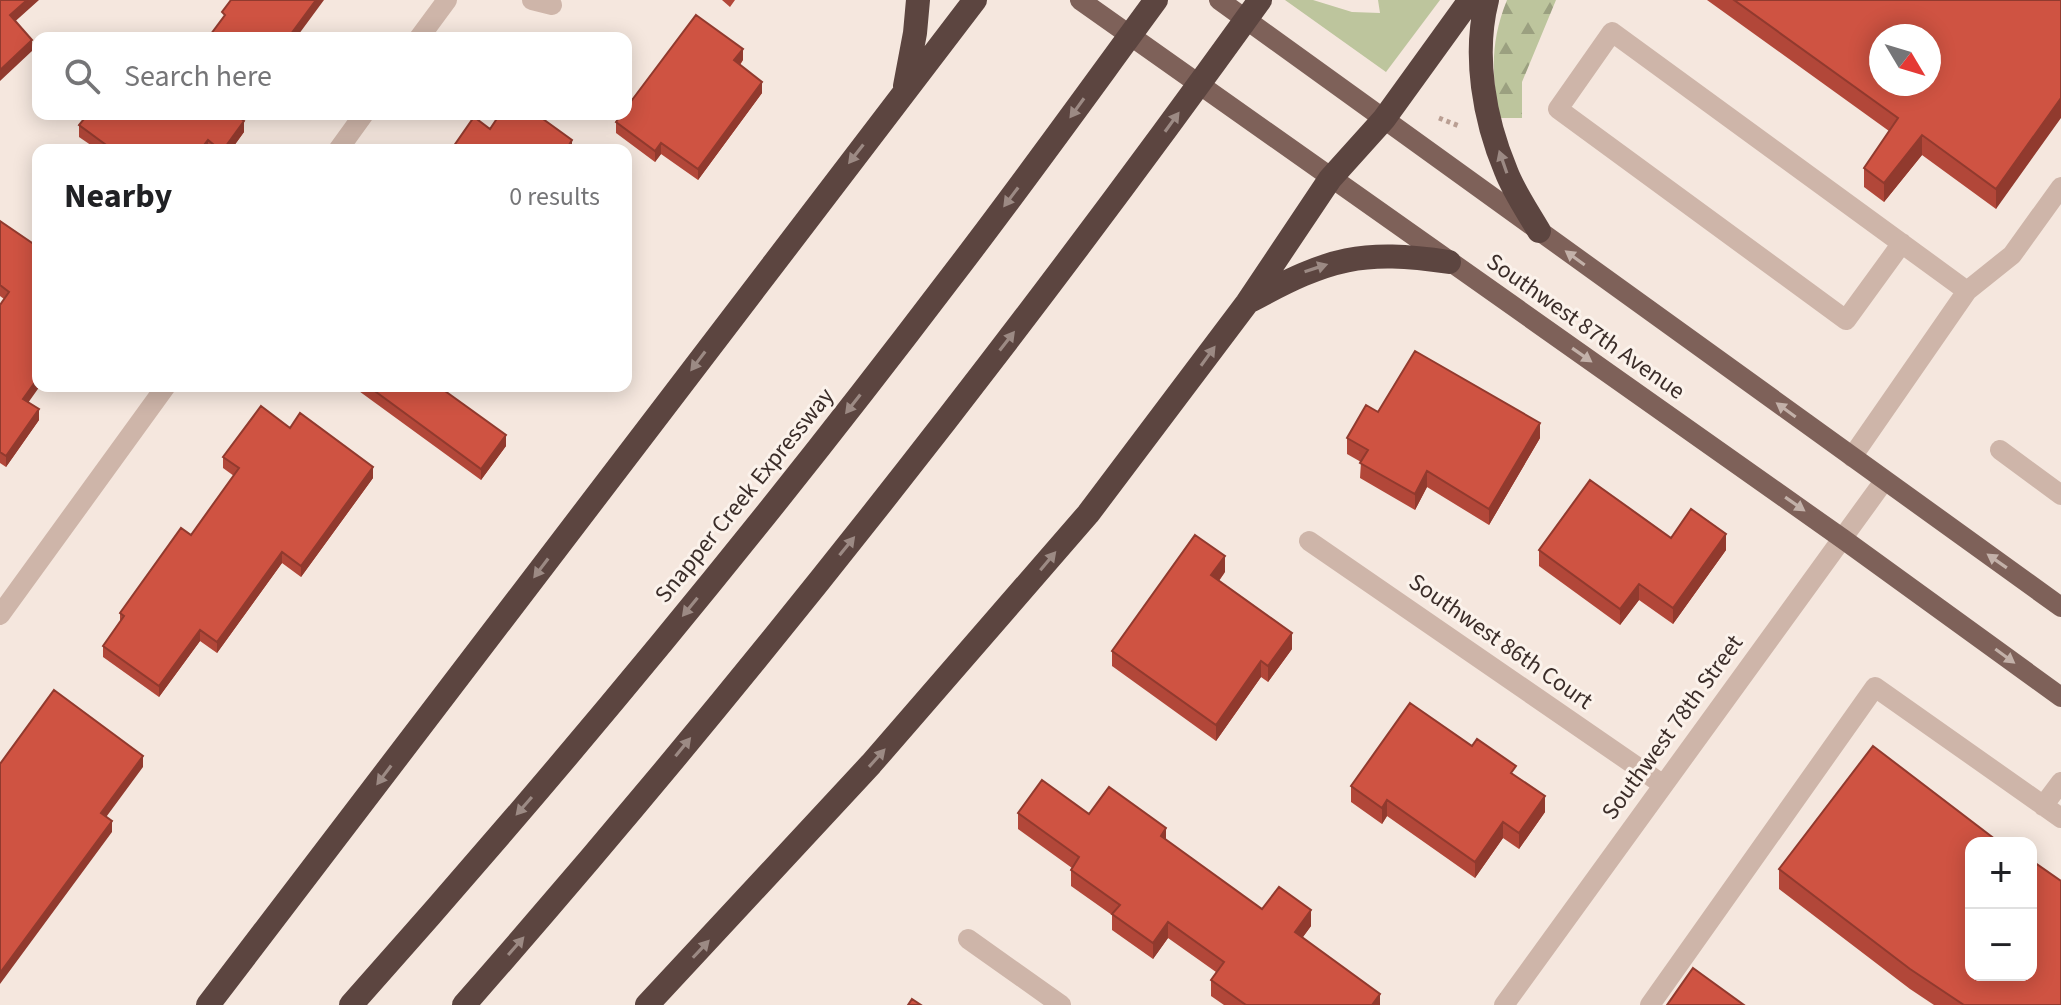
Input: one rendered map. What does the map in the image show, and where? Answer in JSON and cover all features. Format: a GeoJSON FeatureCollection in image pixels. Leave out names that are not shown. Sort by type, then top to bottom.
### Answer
{"type":"FeatureCollection","features":[{"type":"Feature","properties":{"kind":"highway"},"geometry":{"type":"LineString","coordinates":[[904,93],[918,0]]}},
{"type":"Feature","properties":{"kind":"highway"},"geometry":{"type":"LineString","coordinates":[[208,1005],[975,0]]}},
{"type":"Feature","properties":{"kind":"highway","name":"Snapper Creek Expressway"},"geometry":{"type":"LineString","coordinates":[[351,1005],[681,618],[939,294],[1156,0]]}},
{"type":"Feature","properties":{"kind":"highway"},"geometry":{"type":"LineString","coordinates":[[464,1005],[554,903],[885,500],[1126,185],[1260,0]]}},
{"type":"Feature","properties":{"kind":"highway"},"geometry":{"type":"LineString","coordinates":[[647,1005],[871,764],[1088,514],[1247,303],[1330,179],[1384,119],[1470,0]]}},
{"type":"Feature","properties":{"kind":"highway"},"geometry":{"type":"LineString","coordinates":[[1487,0],[1481,50],[1483,90],[1506,172],[1539,231]]}},
{"type":"Feature","properties":{"kind":"highway"},"geometry":{"type":"LineString","coordinates":[[1247,303],[1299,274],[1345,259],[1405,255],[1449,262]]}},
{"type":"Feature","properties":{"kind":"main road","name":"Southwest 87th Avenue"},"geometry":{"type":"LineString","coordinates":[[1080,0],[1843,539],[2061,697]]}},
{"type":"Feature","properties":{"kind":"main road","name":"Southwest 87th Avenue"},"geometry":{"type":"LineString","coordinates":[[1219,0],[2061,607]]}},
{"type":"Feature","properties":{"kind":"street"},"geometry":{"type":"LineString","coordinates":[[423,32],[447,0]]}},
{"type":"Feature","properties":{"kind":"street"},"geometry":{"type":"LineString","coordinates":[[1902,243],[1846,320],[1558,109],[1612,32],[1902,243],[1967,291]]}},
{"type":"Feature","properties":{"kind":"street"},"geometry":{"type":"LineString","coordinates":[[342,144],[360,120]]}},
{"type":"Feature","properties":{"kind":"street"},"geometry":{"type":"LineString","coordinates":[[1852,457],[1967,291],[2012,255],[2061,187]]}},
{"type":"Feature","properties":{"kind":"street"},"geometry":{"type":"LineString","coordinates":[[0,615],[162,392]]}},
{"type":"Feature","properties":{"kind":"street"},"geometry":{"type":"LineString","coordinates":[[2000,450],[2061,495]]}},
{"type":"Feature","properties":{"kind":"street","name":"Southwest 78th Street"},"geometry":{"type":"LineString","coordinates":[[1504,1005],[1884,481]]}},
{"type":"Feature","properties":{"kind":"street","name":"Southwest 86th Court"},"geometry":{"type":"LineString","coordinates":[[1309,541],[1662,784]]}},
{"type":"Feature","properties":{"kind":"street"},"geometry":{"type":"LineString","coordinates":[[1650,1005],[1875,687],[2061,818]]}},
{"type":"Feature","properties":{"kind":"street"},"geometry":{"type":"LineString","coordinates":[[2043,806],[2061,782]]}},
{"type":"Feature","properties":{"kind":"street"},"geometry":{"type":"LineString","coordinates":[[968,939],[1061,1005]]}},
{"type":"Feature","properties":{"kind":"path"},"geometry":{"type":"LineString","coordinates":[[1436,116],[1462,126]]}},
{"type":"Feature","properties":{"kind":"green space"},"geometry":{"type":"Polygon","coordinates":[[[1285,0],[1313,0],[1352,12],[1380,13],[1378,0],[1440,0],[1386,72],[1285,0]]]}},
{"type":"Feature","properties":{"kind":"green space"},"geometry":{"type":"Polygon","coordinates":[[[1507,0],[1556,0],[1522,82],[1522,118],[1499,118],[1494,72],[1495,44],[1507,0]]]}},
{"type":"Feature","properties":{"kind":"building"},"geometry":{"type":"Polygon","coordinates":[[[0,0],[27,0],[10,15],[32,40],[0,70],[0,0]]]}},
{"type":"Feature","properties":{"kind":"building"},"geometry":{"type":"Polygon","coordinates":[[[231,0],[316,0],[292,32],[212,32],[225,15],[222,12],[231,0]]]}},
{"type":"Feature","properties":{"kind":"building"},"geometry":{"type":"Polygon","coordinates":[[[1734,0],[2061,0],[2061,98],[1996,189],[1922,135],[1884,183],[1864,168],[1898,118],[1734,0]]]}},
{"type":"Feature","properties":{"kind":"building"},"geometry":{"type":"Polygon","coordinates":[[[696,15],[743,49],[734,60],[762,82],[698,169],[661,143],[655,151],[616,122],[632,120],[632,100],[696,15]]]}},
{"type":"Feature","properties":{"kind":"building"},"geometry":{"type":"Polygon","coordinates":[[[83,120],[244,121],[227,144],[213,144],[208,140],[205,144],[105,144],[79,125],[83,120]]]}},
{"type":"Feature","properties":{"kind":"building"},"geometry":{"type":"Polygon","coordinates":[[[472,120],[478,120],[490,129],[496,120],[544,120],[572,140],[570,144],[455,144],[472,120]]]}},
{"type":"Feature","properties":{"kind":"building"},"geometry":{"type":"Polygon","coordinates":[[[0,221],[32,243],[32,386],[23,399],[39,409],[6,456],[0,452],[0,305],[9,292],[0,285],[0,221]]]}},
{"type":"Feature","properties":{"kind":"building"},"geometry":{"type":"Polygon","coordinates":[[[1415,351],[1540,423],[1489,509],[1427,471],[1415,494],[1360,463],[1368,450],[1347,438],[1366,405],[1378,412],[1415,351]]]}},
{"type":"Feature","properties":{"kind":"building"},"geometry":{"type":"Polygon","coordinates":[[[376,392],[446,392],[506,435],[481,469],[376,392]]]}},
{"type":"Feature","properties":{"kind":"building"},"geometry":{"type":"Polygon","coordinates":[[[261,406],[290,428],[300,413],[373,467],[301,566],[282,552],[217,642],[200,630],[159,686],[103,646],[124,616],[120,613],[181,528],[191,535],[239,468],[223,457],[261,406]]]}},
{"type":"Feature","properties":{"kind":"building"},"geometry":{"type":"Polygon","coordinates":[[[1590,480],[1671,538],[1691,509],[1726,534],[1673,608],[1639,584],[1620,609],[1539,550],[1590,480]]]}},
{"type":"Feature","properties":{"kind":"building"},"geometry":{"type":"Polygon","coordinates":[[[1195,535],[1225,556],[1211,575],[1292,633],[1268,666],[1261,661],[1216,725],[1112,651],[1195,535]]]}},
{"type":"Feature","properties":{"kind":"building"},"geometry":{"type":"Polygon","coordinates":[[[54,690],[143,756],[101,813],[112,821],[0,973],[0,764],[54,690]]]}},
{"type":"Feature","properties":{"kind":"building"},"geometry":{"type":"Polygon","coordinates":[[[1410,703],[1472,746],[1477,739],[1516,766],[1511,773],[1545,796],[1519,833],[1503,822],[1475,862],[1387,800],[1382,808],[1351,786],[1410,703]]]}},
{"type":"Feature","properties":{"kind":"building"},"geometry":{"type":"Polygon","coordinates":[[[1873,746],[1992,837],[1965,837],[1965,981],[2037,981],[2037,864],[2061,881],[2061,1005],[1964,1005],[1910,969],[1779,869],[1873,746]]]}},
{"type":"Feature","properties":{"kind":"building"},"geometry":{"type":"Polygon","coordinates":[[[1042,780],[1089,814],[1109,787],[1166,828],[1161,836],[1262,909],[1279,887],[1311,910],[1295,932],[1380,994],[1372,1005],[1246,1005],[1211,980],[1224,962],[1168,922],[1153,943],[1112,914],[1120,905],[1071,870],[1079,857],[1018,813],[1042,780]]]}},
{"type":"Feature","properties":{"kind":"building"},"geometry":{"type":"Polygon","coordinates":[[[1693,968],[1744,1005],[1667,1005],[1693,968]]]}}]}
